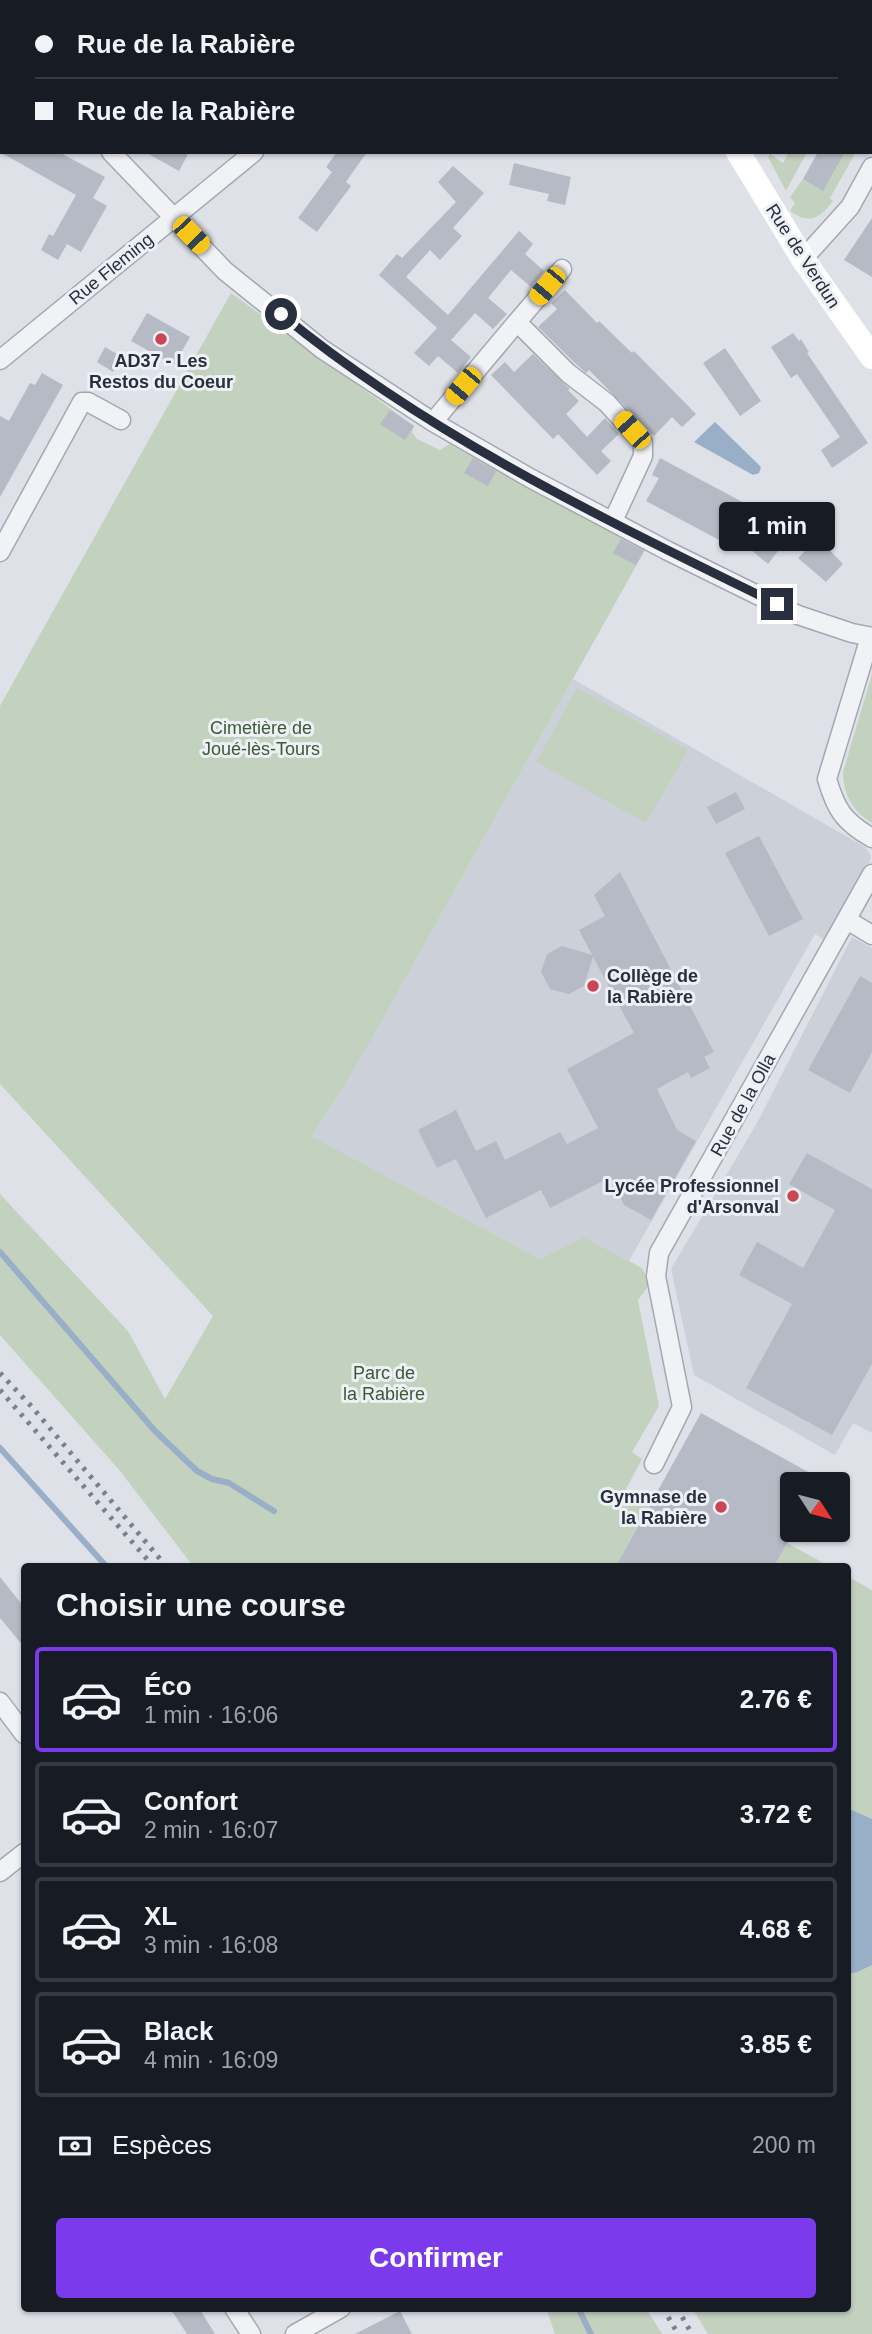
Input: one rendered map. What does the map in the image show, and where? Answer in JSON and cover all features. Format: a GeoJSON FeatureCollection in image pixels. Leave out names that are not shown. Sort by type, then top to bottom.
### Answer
{"type":"FeatureCollection","features":[{"type":"Feature","properties":{"kind":"main road","name":"Rue de Verdun"},"geometry":{"type":"LineString","coordinates":[[746,157],[803,259],[872,357]]}},
{"type":"Feature","properties":{"kind":"street"},"geometry":{"type":"LineString","coordinates":[[113,154],[225,271],[322,349],[433,422],[530,478],[799,615],[871,637],[827,779],[834,802],[843,817],[872,838]]}},
{"type":"Feature","properties":{"kind":"street","name":"Rue Fleming"},"geometry":{"type":"LineString","coordinates":[[0,360],[252,154]]}},
{"type":"Feature","properties":{"kind":"street"},"geometry":{"type":"LineString","coordinates":[[803,259],[850,207],[872,167]]}},
{"type":"Feature","properties":{"kind":"street"},"geometry":{"type":"LineString","coordinates":[[433,422],[562,269]]}},
{"type":"Feature","properties":{"kind":"street"},"geometry":{"type":"LineString","coordinates":[[517,322],[568,373],[607,403],[643,443],[643,456],[613,521]]}},
{"type":"Feature","properties":{"kind":"street"},"geometry":{"type":"LineString","coordinates":[[2,545],[82,402],[88,401],[121,420]]}},
{"type":"Feature","properties":{"kind":"street","name":"Rue de la Olla"},"geometry":{"type":"LineString","coordinates":[[654,1464],[682,1407],[656,1276],[659,1253],[872,874]]}},
{"type":"Feature","properties":{"kind":"street"},"geometry":{"type":"LineString","coordinates":[[847,920],[872,935]]}},
{"type":"Feature","properties":{"kind":"street"},"geometry":{"type":"LineString","coordinates":[[0,1702],[21,1730]]}},
{"type":"Feature","properties":{"kind":"street"},"geometry":{"type":"LineString","coordinates":[[0,1872],[21,1855]]}},
{"type":"Feature","properties":{"kind":"street"},"geometry":{"type":"LineString","coordinates":[[237,2312],[251,2334]]}},
{"type":"Feature","properties":{"kind":"street"},"geometry":{"type":"LineString","coordinates":[[295,2334],[334,2312]]}},
{"type":"Feature","properties":{"kind":"shaded area","name":"Collège de la Rabière"},"geometry":{"type":"Polygon","coordinates":[[[573,679],[865,847],[871,856],[869,865],[828,942],[815,934],[629,1261],[584,1237],[540,1259],[312,1136],[360,1060],[573,679]]]}},
{"type":"Feature","properties":{"kind":"shaded area","name":"Lycée Professionnel d'Arsonval"},"geometry":{"type":"Polygon","coordinates":[[[852,937],[872,948],[872,1433],[853,1423],[835,1455],[694,1375],[671,1269],[757,1123],[852,937]]]}},
{"type":"Feature","properties":{"kind":"green space"},"geometry":{"type":"Polygon","coordinates":[[[770,154],[783,163],[788,154],[806,154],[786,191],[768,157],[770,154]]]}},
{"type":"Feature","properties":{"kind":"green space"},"geometry":{"type":"Polygon","coordinates":[[[844,154],[855,154],[830,198],[833,201],[819,215],[803,218],[790,211],[795,203],[790,197],[803,179],[823,190],[844,154]]]}},
{"type":"Feature","properties":{"kind":"green space","name":"Cimetière de Joué-lès-Tours"},"geometry":{"type":"Polygon","coordinates":[[[231,293],[414,426],[412,432],[417,439],[440,450],[449,444],[645,550],[360,1060],[312,1136],[540,1259],[584,1237],[642,1268],[650,1284],[638,1300],[659,1406],[632,1452],[642,1459],[626,1489],[651,1502],[618,1563],[191,1563],[120,1471],[0,1335],[0,1194],[128,1331],[165,1399],[213,1316],[0,1084],[0,706],[231,293]]]}},
{"type":"Feature","properties":{"kind":"green space"},"geometry":{"type":"Polygon","coordinates":[[[872,674],[872,823],[850,802],[843,772],[872,674]]]}},
{"type":"Feature","properties":{"kind":"green space"},"geometry":{"type":"Polygon","coordinates":[[[577,688],[688,750],[646,823],[536,762],[577,688]]]}},
{"type":"Feature","properties":{"kind":"green space"},"geometry":{"type":"Polygon","coordinates":[[[787,1543],[824,1563],[776,1563],[787,1543]]]}},
{"type":"Feature","properties":{"kind":"green space"},"geometry":{"type":"Polygon","coordinates":[[[851,1578],[872,1590],[872,2334],[708,2334],[694,2312],[851,2312],[851,1578]]]}},
{"type":"Feature","properties":{"kind":"green space"},"geometry":{"type":"Polygon","coordinates":[[[547,2312],[648,2312],[662,2334],[555,2334],[547,2312]]]}},
{"type":"Feature","properties":{"kind":"water"},"geometry":{"type":"Polygon","coordinates":[[[715,422],[761,467],[759,473],[753,475],[694,442],[715,422]]]}},
{"type":"Feature","properties":{"kind":"water"},"geometry":{"type":"Polygon","coordinates":[[[851,1810],[872,1819],[872,1965],[851,1973],[851,1810]]]}},
{"type":"Feature","properties":{"kind":"building"},"geometry":{"type":"Polygon","coordinates":[[[4,154],[63,154],[105,177],[93,198],[107,206],[81,252],[67,244],[58,260],[41,250],[49,234],[53,236],[76,195],[4,154]]]}},
{"type":"Feature","properties":{"kind":"building"},"geometry":{"type":"Polygon","coordinates":[[[149,154],[188,154],[179,171],[149,154]]]}},
{"type":"Feature","properties":{"kind":"building"},"geometry":{"type":"Polygon","coordinates":[[[336,154],[366,154],[346,182],[351,186],[317,232],[298,218],[332,172],[326,167],[336,154]]]}},
{"type":"Feature","properties":{"kind":"building"},"geometry":{"type":"Polygon","coordinates":[[[817,154],[844,154],[823,191],[803,179],[817,154]]]}},
{"type":"Feature","properties":{"kind":"building"},"geometry":{"type":"Polygon","coordinates":[[[514,163],[571,177],[565,205],[547,201],[549,194],[509,185],[514,163]]]}},
{"type":"Feature","properties":{"kind":"building"},"geometry":{"type":"Polygon","coordinates":[[[453,166],[484,193],[453,228],[462,236],[440,260],[430,250],[406,277],[448,315],[519,231],[533,244],[525,254],[544,271],[531,287],[511,270],[488,298],[507,314],[493,329],[475,313],[451,340],[471,357],[458,373],[438,356],[429,366],[414,353],[437,328],[379,275],[397,254],[402,258],[456,202],[438,182],[453,166]]]}},
{"type":"Feature","properties":{"kind":"building"},"geometry":{"type":"Polygon","coordinates":[[[872,218],[872,277],[844,260],[872,218]]]}},
{"type":"Feature","properties":{"kind":"building"},"geometry":{"type":"Polygon","coordinates":[[[565,290],[597,323],[599,321],[632,353],[634,351],[696,414],[682,427],[672,417],[654,436],[589,370],[586,373],[576,364],[538,327],[557,309],[551,303],[565,290]]]}},
{"type":"Feature","properties":{"kind":"building","name":"AD37 - Les Restos du Coeur"},"geometry":{"type":"Polygon","coordinates":[[[147,313],[190,337],[174,365],[131,341],[147,313]]]}},
{"type":"Feature","properties":{"kind":"building"},"geometry":{"type":"Polygon","coordinates":[[[793,333],[799,341],[801,339],[809,352],[807,353],[868,443],[832,468],[821,450],[840,437],[797,374],[791,378],[771,347],[793,333]]]}},
{"type":"Feature","properties":{"kind":"building"},"geometry":{"type":"Polygon","coordinates":[[[105,347],[122,357],[113,372],[97,362],[105,347]]]}},
{"type":"Feature","properties":{"kind":"building"},"geometry":{"type":"Polygon","coordinates":[[[725,348],[761,401],[740,416],[703,363],[725,348]]]}},
{"type":"Feature","properties":{"kind":"building"},"geometry":{"type":"Polygon","coordinates":[[[533,354],[579,401],[566,414],[587,437],[605,418],[619,434],[601,451],[611,461],[597,475],[558,434],[553,439],[491,375],[505,362],[514,372],[533,354]]]}},
{"type":"Feature","properties":{"kind":"building"},"geometry":{"type":"Polygon","coordinates":[[[42,373],[63,385],[0,497],[0,416],[9,421],[30,383],[35,385],[42,373]]]}},
{"type":"Feature","properties":{"kind":"building"},"geometry":{"type":"Polygon","coordinates":[[[390,410],[414,426],[405,440],[380,424],[390,410]]]}},
{"type":"Feature","properties":{"kind":"building"},"geometry":{"type":"Polygon","coordinates":[[[473,458],[496,471],[488,486],[464,473],[473,458]]]}},
{"type":"Feature","properties":{"kind":"building"},"geometry":{"type":"Polygon","coordinates":[[[660,458],[750,506],[744,516],[781,547],[768,564],[727,530],[721,541],[646,501],[659,478],[652,475],[660,458]]]}},
{"type":"Feature","properties":{"kind":"building"},"geometry":{"type":"Polygon","coordinates":[[[818,538],[843,564],[826,582],[798,558],[818,538]]]}},
{"type":"Feature","properties":{"kind":"building"},"geometry":{"type":"Polygon","coordinates":[[[621,539],[644,551],[636,565],[613,553],[621,539]]]}},
{"type":"Feature","properties":{"kind":"building"},"geometry":{"type":"Polygon","coordinates":[[[736,792],[745,809],[716,824],[707,807],[736,792]]]}},
{"type":"Feature","properties":{"kind":"building"},"geometry":{"type":"Polygon","coordinates":[[[759,836],[803,919],[769,936],[725,853],[759,836]]]}},
{"type":"Feature","properties":{"kind":"building"},"geometry":{"type":"Polygon","coordinates":[[[620,872],[714,1052],[704,1057],[710,1068],[691,1078],[688,1072],[657,1089],[677,1130],[696,1141],[651,1220],[624,1205],[611,1177],[550,1208],[541,1190],[486,1218],[456,1159],[437,1168],[418,1130],[456,1110],[476,1151],[496,1141],[505,1160],[560,1132],[567,1144],[598,1128],[567,1069],[634,1033],[593,957],[584,986],[569,994],[550,989],[541,972],[547,954],[562,946],[592,955],[579,930],[605,916],[594,895],[620,872]]]}},
{"type":"Feature","properties":{"kind":"building"},"geometry":{"type":"Polygon","coordinates":[[[860,976],[872,983],[872,1052],[850,1093],[808,1070],[860,976]]]}},
{"type":"Feature","properties":{"kind":"building"},"geometry":{"type":"Polygon","coordinates":[[[807,1153],[872,1189],[872,1364],[832,1435],[746,1388],[792,1304],[739,1275],[757,1242],[803,1268],[835,1210],[789,1184],[807,1153]]]}},
{"type":"Feature","properties":{"kind":"building","name":"Gymnase de la Rabière"},"geometry":{"type":"Polygon","coordinates":[[[701,1413],[808,1472],[780,1472],[780,1542],[788,1542],[776,1563],[618,1563],[701,1413]]]}},
{"type":"Feature","properties":{"kind":"building"},"geometry":{"type":"Polygon","coordinates":[[[0,1577],[21,1603],[21,1643],[0,1618],[0,1577]]]}},
{"type":"Feature","properties":{"kind":"building"},"geometry":{"type":"Polygon","coordinates":[[[173,2312],[201,2312],[215,2334],[187,2334],[173,2312]]]}},
{"type":"Feature","properties":{"kind":"building"},"geometry":{"type":"Polygon","coordinates":[[[401,2312],[412,2334],[355,2334],[401,2312]]]}},
{"type":"Feature","properties":{"kind":"waterway"},"geometry":{"type":"LineString","coordinates":[[0,1252],[155,1431],[197,1471],[212,1479],[229,1483],[274,1511]]}},
{"type":"Feature","properties":{"kind":"waterway"},"geometry":{"type":"LineString","coordinates":[[0,1448],[103,1563]]}},
{"type":"Feature","properties":{"kind":"waterway"},"geometry":{"type":"LineString","coordinates":[[580,2312],[591,2334]]}},
{"type":"Feature","properties":{"kind":"railway"},"geometry":{"type":"LineString","coordinates":[[0,1373],[163,1563]]}},
{"type":"Feature","properties":{"kind":"railway"},"geometry":{"type":"LineString","coordinates":[[0,1390],[150,1563]]}},
{"type":"Feature","properties":{"kind":"railway"},"geometry":{"type":"LineString","coordinates":[[665,2312],[678,2334]]}},
{"type":"Feature","properties":{"kind":"railway"},"geometry":{"type":"LineString","coordinates":[[679,2312],[692,2334]]}},
{"type":"Feature","properties":{"kind":"place","name":"AD37 - Les Restos du Coeur"},"geometry":{"type":"Point","coordinates":[161,339]}},
{"type":"Feature","properties":{"kind":"place","name":"Collège de la Rabière"},"geometry":{"type":"Point","coordinates":[593,986]}},
{"type":"Feature","properties":{"kind":"place","name":"Lycée Professionnel d'Arsonval"},"geometry":{"type":"Point","coordinates":[793,1196]}},
{"type":"Feature","properties":{"kind":"place","name":"Gymnase de la Rabière"},"geometry":{"type":"Point","coordinates":[721,1507]}},
{"type":"Feature","properties":{"kind":"route"},"geometry":{"type":"LineString","coordinates":[[281,314],[322,349],[457,437],[667,551],[777,604]]}},
{"type":"Feature","properties":{"kind":"park label","name":"Parc de la Rabière"},"geometry":{"type":"Point","coordinates":[384,1383]}}]}
